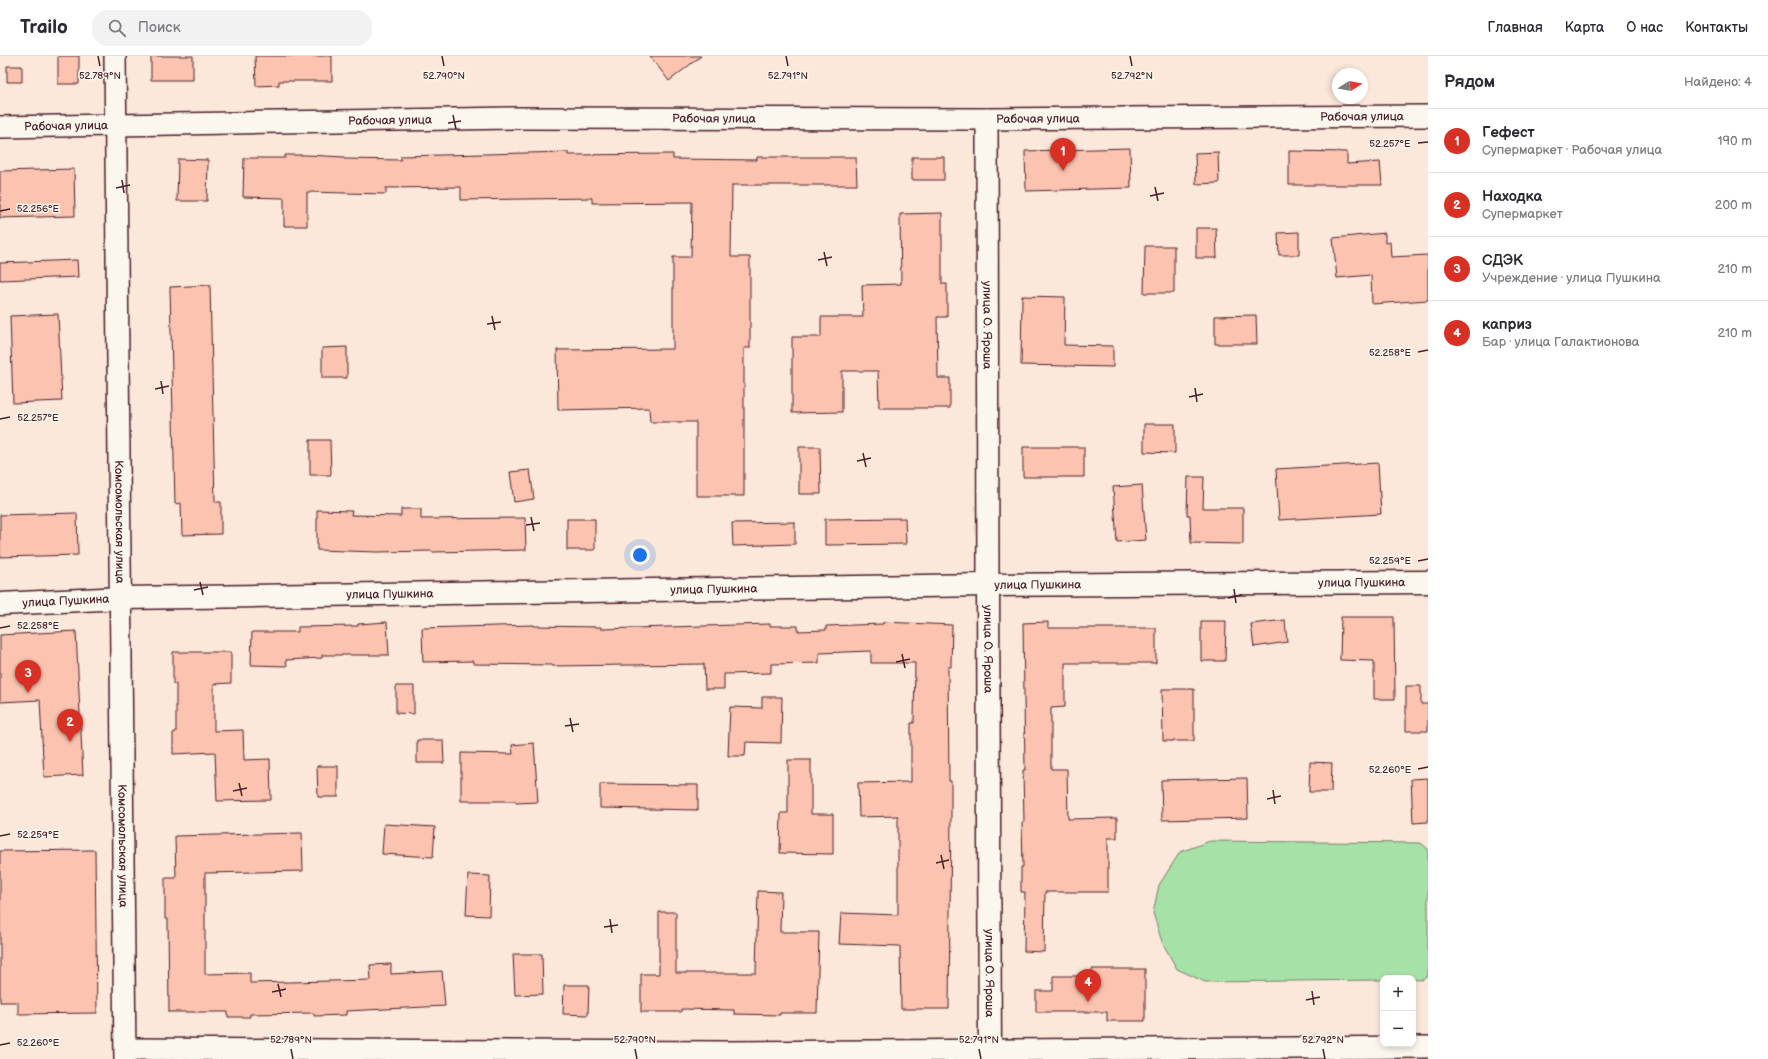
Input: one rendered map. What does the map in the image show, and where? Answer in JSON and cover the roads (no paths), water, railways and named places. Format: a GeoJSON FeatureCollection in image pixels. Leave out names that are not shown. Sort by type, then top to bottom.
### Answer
{"type":"FeatureCollection","features":[{"type":"Feature","properties":{"kind":"main road","name":"улица Пушкина"},"geometry":{"type":"LineString","coordinates":[[0,604],[122,598],[988,585],[1428,582]]}},
{"type":"Feature","properties":{"kind":"main road","name":"улица О. Яроша"},"geometry":{"type":"LineString","coordinates":[[988,585],[990,1055]]}},
{"type":"Feature","properties":{"kind":"street","name":"Комсомольская улица"},"geometry":{"type":"LineString","coordinates":[[116,56],[125,1054]]}},
{"type":"Feature","properties":{"kind":"street","name":"Рабочая улица"},"geometry":{"type":"LineString","coordinates":[[0,127],[512,118],[987,119],[1428,116]]}},
{"type":"Feature","properties":{"kind":"street","name":"улица О. Яроша"},"geometry":{"type":"LineString","coordinates":[[987,119],[988,585]]}},
{"type":"Feature","properties":{"kind":"street"},"geometry":{"type":"LineString","coordinates":[[125,1054],[718,1052],[990,1055],[1428,1047]]}},
{"type":"Feature","properties":{"kind":"place","name":"Гефест"},"geometry":{"type":"Point","coordinates":[1063,171]}},
{"type":"Feature","properties":{"kind":"place","name":"СДЭК"},"geometry":{"type":"Point","coordinates":[28,693]}},
{"type":"Feature","properties":{"kind":"place","name":"Находка"},"geometry":{"type":"Point","coordinates":[70,742]}},
{"type":"Feature","properties":{"kind":"place","name":"каприз"},"geometry":{"type":"Point","coordinates":[1088,1002]}}]}
